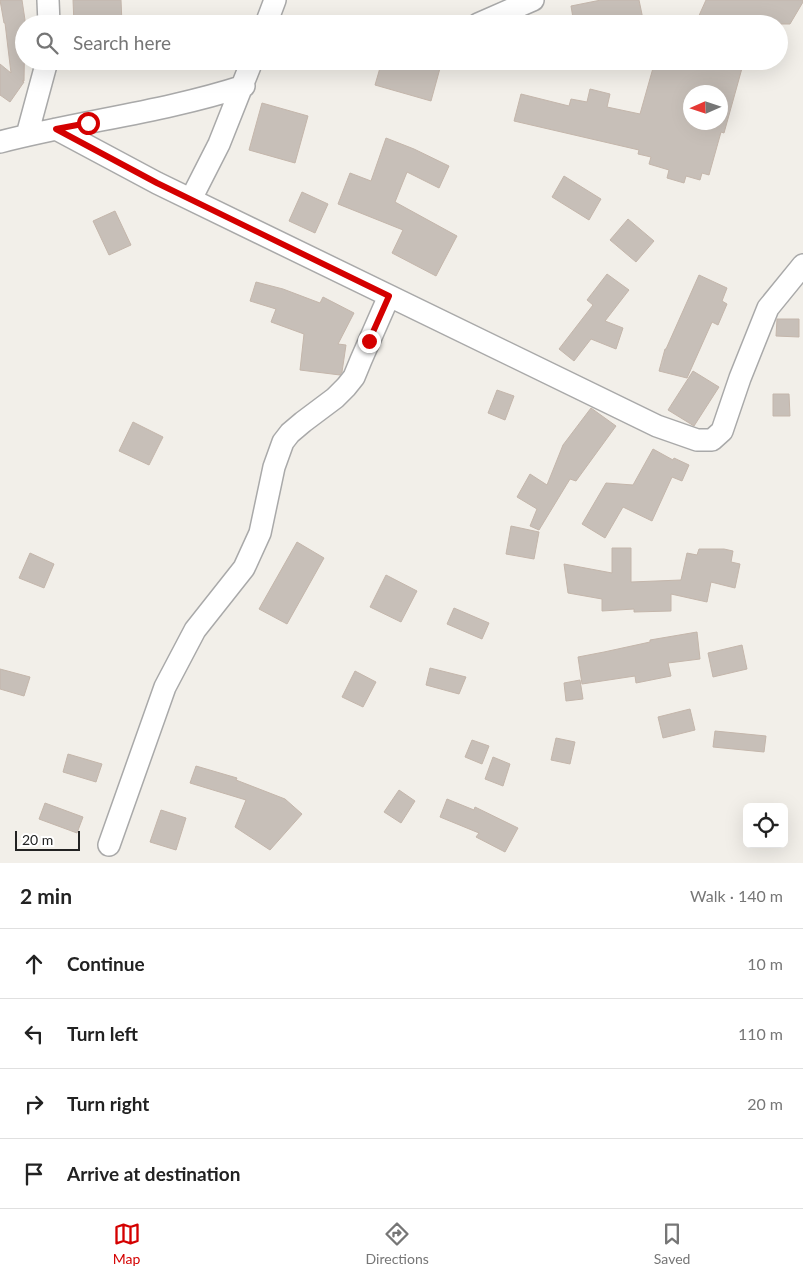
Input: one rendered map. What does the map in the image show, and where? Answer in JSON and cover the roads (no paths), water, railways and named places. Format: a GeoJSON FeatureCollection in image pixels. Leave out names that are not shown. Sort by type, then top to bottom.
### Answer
{"type":"FeatureCollection","features":[{"type":"Feature","properties":{"kind":"street"},"geometry":{"type":"LineString","coordinates":[[48,0],[49,15]]}},
{"type":"Feature","properties":{"kind":"street"},"geometry":{"type":"LineString","coordinates":[[269,15],[275,0]]}},
{"type":"Feature","properties":{"kind":"street"},"geometry":{"type":"LineString","coordinates":[[499,15],[533,0]]}},
{"type":"Feature","properties":{"kind":"street"},"geometry":{"type":"LineString","coordinates":[[27,135],[45,70]]}},
{"type":"Feature","properties":{"kind":"street"},"geometry":{"type":"LineString","coordinates":[[191,199],[219,144],[249,70]]}},
{"type":"Feature","properties":{"kind":"street"},"geometry":{"type":"LineString","coordinates":[[0,142],[155,110],[244,86]]}},
{"type":"Feature","properties":{"kind":"street"},"geometry":{"type":"LineString","coordinates":[[56,129],[191,199],[389,296],[657,426],[697,440],[712,440],[722,431],[740,378],[768,308],[803,265]]}},
{"type":"Feature","properties":{"kind":"street"},"geometry":{"type":"LineString","coordinates":[[109,845],[165,687],[195,630],[244,568],[260,533],[274,467],[284,442],[290,433],[302,422],[335,398],[346,387],[362,360],[389,296]]}}]}
